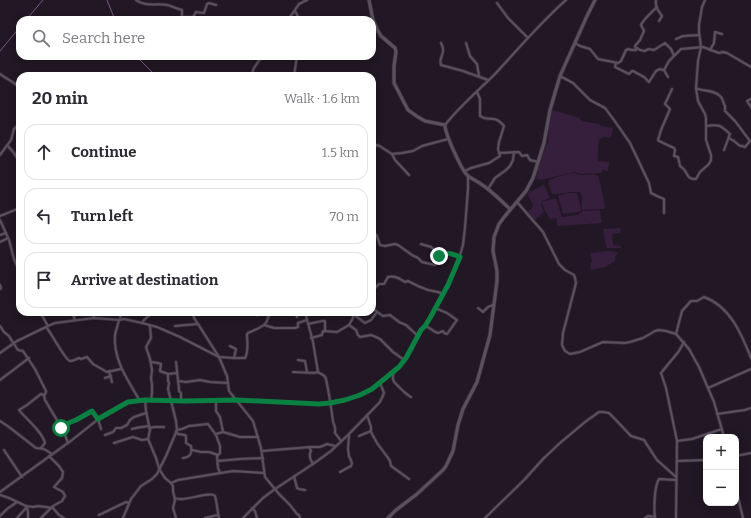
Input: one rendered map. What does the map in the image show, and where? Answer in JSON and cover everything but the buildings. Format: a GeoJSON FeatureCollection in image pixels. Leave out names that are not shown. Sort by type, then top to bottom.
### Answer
{"type":"FeatureCollection","features":[{"type":"Feature","properties":{"kind":"street"},"geometry":{"type":"LineString","coordinates":[[136,0],[151,5],[169,5],[172,8],[182,10],[182,16]]}},
{"type":"Feature","properties":{"kind":"street"},"geometry":{"type":"LineString","coordinates":[[291,16],[301,2],[307,0]]}},
{"type":"Feature","properties":{"kind":"street"},"geometry":{"type":"LineString","coordinates":[[369,0],[372,16]]}},
{"type":"Feature","properties":{"kind":"street"},"geometry":{"type":"LineString","coordinates":[[445,126],[566,0]]}},
{"type":"Feature","properties":{"kind":"street"},"geometry":{"type":"LineString","coordinates":[[388,518],[426,486],[446,466],[453,451],[458,425],[477,382],[489,343],[497,272],[493,251],[494,237],[499,224],[529,185],[544,143],[550,110],[560,76],[595,0]]}},
{"type":"Feature","properties":{"kind":"street"},"geometry":{"type":"LineString","coordinates":[[656,0],[656,8],[662,16],[658,20]]}},
{"type":"Feature","properties":{"kind":"street"},"geometry":{"type":"LineString","coordinates":[[672,89],[666,104],[670,109],[658,140],[675,149],[674,156],[678,157],[680,166],[684,169],[690,179],[696,180],[700,172],[709,164],[711,160],[711,155],[706,140],[706,114],[698,101],[696,88],[698,61],[701,47],[699,34],[700,19],[705,0]]}},
{"type":"Feature","properties":{"kind":"street"},"geometry":{"type":"LineString","coordinates":[[194,16],[196,12],[204,13],[206,11],[207,4],[209,3],[216,5]]}},
{"type":"Feature","properties":{"kind":"street"},"geometry":{"type":"LineString","coordinates":[[497,3],[508,18],[528,38]]}},
{"type":"Feature","properties":{"kind":"street"},"geometry":{"type":"LineString","coordinates":[[636,49],[635,46],[644,31],[641,26],[642,22],[656,8]]}},
{"type":"Feature","properties":{"kind":"street"},"geometry":{"type":"LineString","coordinates":[[294,11],[297,16]]}},
{"type":"Feature","properties":{"kind":"street"},"geometry":{"type":"LineString","coordinates":[[376,27],[381,36],[394,48],[396,52],[394,83],[408,110],[418,118],[445,126]]}},
{"type":"Feature","properties":{"kind":"street"},"geometry":{"type":"LineString","coordinates":[[710,50],[714,43],[715,32],[722,34]]}},
{"type":"Feature","properties":{"kind":"street"},"geometry":{"type":"LineString","coordinates":[[676,39],[683,36],[699,34]]}},
{"type":"Feature","properties":{"kind":"street"},"geometry":{"type":"LineString","coordinates":[[466,43],[470,56],[477,64],[479,76]]}},
{"type":"Feature","properties":{"kind":"street"},"geometry":{"type":"LineString","coordinates":[[575,43],[590,49],[598,59],[615,62],[621,60],[626,50],[636,50],[637,48],[645,51],[648,49],[654,50],[665,43],[671,49],[674,56]]}},
{"type":"Feature","properties":{"kind":"street"},"geometry":{"type":"LineString","coordinates":[[442,44],[444,48],[440,60],[441,65],[488,80]]}},
{"type":"Feature","properties":{"kind":"street"},"geometry":{"type":"LineString","coordinates":[[664,70],[681,49],[701,47],[719,53],[727,53],[751,67]]}},
{"type":"Feature","properties":{"kind":"street"},"geometry":{"type":"LineString","coordinates":[[252,72],[259,60]]}},
{"type":"Feature","properties":{"kind":"street"},"geometry":{"type":"LineString","coordinates":[[294,72],[295,60]]}},
{"type":"Feature","properties":{"kind":"street"},"geometry":{"type":"LineString","coordinates":[[615,62],[615,67],[629,74],[633,71],[644,77],[649,82],[658,69],[664,70]]}},
{"type":"Feature","properties":{"kind":"street"},"geometry":{"type":"LineString","coordinates":[[664,70],[668,77]]}},
{"type":"Feature","properties":{"kind":"street"},"geometry":{"type":"LineString","coordinates":[[0,74],[6,78],[9,78],[16,84]]}},
{"type":"Feature","properties":{"kind":"street"},"geometry":{"type":"LineString","coordinates":[[560,76],[573,83],[590,100],[605,108],[630,143],[649,183],[652,193],[664,199],[664,213]]}},
{"type":"Feature","properties":{"kind":"street"},"geometry":{"type":"LineString","coordinates":[[696,88],[714,92],[722,98],[725,111],[751,141],[745,147],[740,146],[730,138],[730,134],[720,126],[714,124],[706,126]]}},
{"type":"Feature","properties":{"kind":"street"},"geometry":{"type":"LineString","coordinates":[[464,171],[489,163],[500,156],[498,149],[503,125],[497,119],[484,119],[480,116],[480,99],[477,92]]}},
{"type":"Feature","properties":{"kind":"street"},"geometry":{"type":"LineString","coordinates":[[751,99],[747,102],[751,107]]}},
{"type":"Feature","properties":{"kind":"street"},"geometry":{"type":"LineString","coordinates":[[445,126],[448,139],[464,171],[468,176],[488,189],[510,209]]}},
{"type":"Feature","properties":{"kind":"street"},"geometry":{"type":"LineString","coordinates":[[0,154],[8,145],[16,127]]}},
{"type":"Feature","properties":{"kind":"street"},"geometry":{"type":"LineString","coordinates":[[724,150],[730,138]]}},
{"type":"Feature","properties":{"kind":"street"},"geometry":{"type":"LineString","coordinates":[[376,146],[378,145],[392,154],[413,151],[422,146],[448,139]]}},
{"type":"Feature","properties":{"kind":"street"},"geometry":{"type":"LineString","coordinates":[[8,145],[16,156]]}},
{"type":"Feature","properties":{"kind":"street"},"geometry":{"type":"LineString","coordinates":[[488,189],[495,178],[510,166],[513,160],[514,152]]}},
{"type":"Feature","properties":{"kind":"street"},"geometry":{"type":"LineString","coordinates":[[499,153],[520,153],[522,156],[527,156],[530,160],[538,162]]}},
{"type":"Feature","properties":{"kind":"street"},"geometry":{"type":"LineString","coordinates":[[392,154],[394,160],[409,175]]}},
{"type":"Feature","properties":{"kind":"street"},"geometry":{"type":"LineString","coordinates":[[64,518],[52,508],[38,506],[26,507],[0,494],[98,419],[128,402],[145,400],[236,400],[330,403],[351,398],[372,389],[395,371],[412,349],[421,330],[425,326],[448,285],[460,257],[465,231],[468,176]]}},
{"type":"Feature","properties":{"kind":"street"},"geometry":{"type":"LineString","coordinates":[[517,202],[543,232],[558,264],[576,278],[576,283],[564,324],[562,345],[564,350],[573,354],[603,342],[630,342],[643,338],[654,331],[659,330],[666,330],[676,334],[684,342],[696,360],[718,414],[723,434]]}},
{"type":"Feature","properties":{"kind":"street"},"geometry":{"type":"LineString","coordinates":[[0,216],[16,210]]}},
{"type":"Feature","properties":{"kind":"street"},"geometry":{"type":"LineString","coordinates":[[0,220],[8,238],[16,264]]}},
{"type":"Feature","properties":{"kind":"street"},"geometry":{"type":"LineString","coordinates":[[0,231],[5,232]]}},
{"type":"Feature","properties":{"kind":"street"},"geometry":{"type":"LineString","coordinates":[[0,235],[5,232]]}},
{"type":"Feature","properties":{"kind":"street"},"geometry":{"type":"LineString","coordinates":[[376,235],[380,245],[398,245],[422,262],[435,265],[440,255]]}},
{"type":"Feature","properties":{"kind":"street"},"geometry":{"type":"LineString","coordinates":[[0,242],[8,238]]}},
{"type":"Feature","properties":{"kind":"street"},"geometry":{"type":"LineString","coordinates":[[421,244],[430,247],[440,255]]}},
{"type":"Feature","properties":{"kind":"street"},"geometry":{"type":"LineString","coordinates":[[440,255],[449,253],[460,257]]}},
{"type":"Feature","properties":{"kind":"street"},"geometry":{"type":"LineString","coordinates":[[376,287],[379,284],[384,284],[388,277],[392,276],[405,282],[408,281],[428,290],[443,294]]}},
{"type":"Feature","properties":{"kind":"street"},"geometry":{"type":"LineString","coordinates":[[0,285],[0,289]]}},
{"type":"Feature","properties":{"kind":"street"},"geometry":{"type":"LineString","coordinates":[[676,334],[682,311],[691,301],[697,301],[704,297],[716,303],[731,319],[741,335],[751,358]]}},
{"type":"Feature","properties":{"kind":"street"},"geometry":{"type":"LineString","coordinates":[[478,308],[483,312],[494,305]]}},
{"type":"Feature","properties":{"kind":"street"},"geometry":{"type":"LineString","coordinates":[[425,326],[437,333],[443,331],[447,334],[457,320],[447,313],[435,308]]}},
{"type":"Feature","properties":{"kind":"street"},"geometry":{"type":"LineString","coordinates":[[377,312],[383,316],[390,316],[406,325],[418,336]]}},
{"type":"Feature","properties":{"kind":"street"},"geometry":{"type":"LineString","coordinates":[[42,316],[57,344],[62,350],[64,357],[68,360],[70,361],[87,357],[93,364],[107,372],[121,369]]}},
{"type":"Feature","properties":{"kind":"street"},"geometry":{"type":"LineString","coordinates":[[74,316],[75,320]]}},
{"type":"Feature","properties":{"kind":"street"},"geometry":{"type":"LineString","coordinates":[[120,316],[115,336],[119,364],[140,401]]}},
{"type":"Feature","properties":{"kind":"street"},"geometry":{"type":"LineString","coordinates":[[142,323],[148,316]]}},
{"type":"Feature","properties":{"kind":"street"},"geometry":{"type":"LineString","coordinates":[[194,316],[219,357],[227,376],[229,391],[253,421],[262,451],[264,473],[267,479],[300,518]]}},
{"type":"Feature","properties":{"kind":"street"},"geometry":{"type":"LineString","coordinates":[[0,352],[17,341],[47,326],[75,320],[94,318],[124,319],[142,323],[180,337],[219,357],[245,358],[247,350],[247,334],[264,325],[267,322],[269,316]]}},
{"type":"Feature","properties":{"kind":"street"},"geometry":{"type":"LineString","coordinates":[[306,316],[313,342],[318,372],[325,377],[336,427],[335,433],[341,441]]}},
{"type":"Feature","properties":{"kind":"street"},"geometry":{"type":"LineString","coordinates":[[325,331],[337,332],[353,320],[353,316]]}},
{"type":"Feature","properties":{"kind":"street"},"geometry":{"type":"LineString","coordinates":[[357,316],[365,323],[371,320],[374,316]]}},
{"type":"Feature","properties":{"kind":"street"},"geometry":{"type":"LineString","coordinates":[[264,325],[274,328],[295,328],[298,327],[298,323],[307,320]]}},
{"type":"Feature","properties":{"kind":"street"},"geometry":{"type":"LineString","coordinates":[[308,324],[325,321],[325,331],[323,331],[322,335],[311,338]]}},
{"type":"Feature","properties":{"kind":"street"},"geometry":{"type":"LineString","coordinates":[[175,326],[198,324]]}},
{"type":"Feature","properties":{"kind":"street"},"geometry":{"type":"LineString","coordinates":[[348,325],[356,330],[360,337],[371,335],[380,339],[404,361]]}},
{"type":"Feature","properties":{"kind":"street"},"geometry":{"type":"LineString","coordinates":[[0,326],[18,350],[23,351],[29,358],[46,391],[44,395],[45,400],[68,443]]}},
{"type":"Feature","properties":{"kind":"street"},"geometry":{"type":"LineString","coordinates":[[150,326],[151,338],[146,348],[151,362],[151,400]]}},
{"type":"Feature","properties":{"kind":"street"},"geometry":{"type":"LineString","coordinates":[[676,518],[677,441],[666,388],[661,373],[680,351],[684,342]]}},
{"type":"Feature","properties":{"kind":"street"},"geometry":{"type":"LineString","coordinates":[[230,346],[236,349],[234,358]]}},
{"type":"Feature","properties":{"kind":"street"},"geometry":{"type":"LineString","coordinates":[[0,380],[29,358]]}},
{"type":"Feature","properties":{"kind":"street"},"geometry":{"type":"LineString","coordinates":[[298,360],[305,361],[307,372]]}},
{"type":"Feature","properties":{"kind":"street"},"geometry":{"type":"LineString","coordinates":[[151,362],[161,364],[160,371],[168,374],[177,373]]}},
{"type":"Feature","properties":{"kind":"street"},"geometry":{"type":"LineString","coordinates":[[176,362],[181,401]]}},
{"type":"Feature","properties":{"kind":"street"},"geometry":{"type":"LineString","coordinates":[[708,388],[751,369]]}},
{"type":"Feature","properties":{"kind":"street"},"geometry":{"type":"LineString","coordinates":[[109,371],[112,382]]}},
{"type":"Feature","properties":{"kind":"street"},"geometry":{"type":"LineString","coordinates":[[395,371],[393,378],[395,383],[404,393],[411,397]]}},
{"type":"Feature","properties":{"kind":"street"},"geometry":{"type":"LineString","coordinates":[[293,372],[318,372]]}},
{"type":"Feature","properties":{"kind":"street"},"geometry":{"type":"LineString","coordinates":[[123,518],[134,495],[141,486],[157,474],[176,431],[176,421],[168,389],[168,374]]}},
{"type":"Feature","properties":{"kind":"street"},"geometry":{"type":"LineString","coordinates":[[105,378],[111,376]]}},
{"type":"Feature","properties":{"kind":"street"},"geometry":{"type":"LineString","coordinates":[[178,381],[186,382],[200,380],[228,383]]}},
{"type":"Feature","properties":{"kind":"street"},"geometry":{"type":"LineString","coordinates":[[243,518],[252,508],[275,489],[313,464],[349,434],[380,402],[384,391],[380,383]]}},
{"type":"Feature","properties":{"kind":"street"},"geometry":{"type":"LineString","coordinates":[[41,448],[45,443],[44,440],[36,428],[19,410],[41,394],[44,395]]}},
{"type":"Feature","properties":{"kind":"street"},"geometry":{"type":"LineString","coordinates":[[145,400],[149,427],[148,439],[159,469],[173,486],[172,491],[175,498],[173,508],[176,518],[179,517]]}},
{"type":"Feature","properties":{"kind":"street"},"geometry":{"type":"LineString","coordinates":[[216,400],[216,411],[220,417],[223,432]]}},
{"type":"Feature","properties":{"kind":"street"},"geometry":{"type":"LineString","coordinates":[[718,414],[751,408]]}},
{"type":"Feature","properties":{"kind":"street"},"geometry":{"type":"LineString","coordinates":[[61,428],[92,411],[98,419],[101,429]]}},
{"type":"Feature","properties":{"kind":"street"},"geometry":{"type":"LineString","coordinates":[[485,518],[543,459],[585,422],[599,412],[609,413],[631,436],[644,440],[657,460],[676,477]]}},
{"type":"Feature","properties":{"kind":"street"},"geometry":{"type":"LineString","coordinates":[[105,435],[113,432],[116,428],[121,428],[127,425],[134,417],[146,413]]}},
{"type":"Feature","properties":{"kind":"street"},"geometry":{"type":"LineString","coordinates":[[367,415],[375,440],[386,454],[391,466],[409,478]]}},
{"type":"Feature","properties":{"kind":"street"},"geometry":{"type":"LineString","coordinates":[[0,422],[9,427],[36,448],[44,449],[52,454]]}},
{"type":"Feature","properties":{"kind":"street"},"geometry":{"type":"LineString","coordinates":[[176,431],[189,426],[208,424],[216,435],[220,446],[220,453],[218,454],[218,468],[220,473]]}},
{"type":"Feature","properties":{"kind":"street"},"geometry":{"type":"LineString","coordinates":[[132,429],[138,427],[164,428]]}},
{"type":"Feature","properties":{"kind":"street"},"geometry":{"type":"LineString","coordinates":[[677,441],[692,439],[722,429]]}},
{"type":"Feature","properties":{"kind":"street"},"geometry":{"type":"LineString","coordinates":[[176,431],[178,434],[186,436],[186,443],[191,446],[192,450],[218,454]]}},
{"type":"Feature","properties":{"kind":"street"},"geometry":{"type":"LineString","coordinates":[[359,436],[371,431]]}},
{"type":"Feature","properties":{"kind":"street"},"geometry":{"type":"LineString","coordinates":[[216,435],[223,432],[240,437],[258,437]]}},
{"type":"Feature","properties":{"kind":"street"},"geometry":{"type":"LineString","coordinates":[[340,472],[352,464],[348,449],[349,434]]}},
{"type":"Feature","properties":{"kind":"street"},"geometry":{"type":"LineString","coordinates":[[114,443],[133,437],[142,440],[148,439]]}},
{"type":"Feature","properties":{"kind":"street"},"geometry":{"type":"LineString","coordinates":[[262,451],[320,447],[327,444],[336,446]]}},
{"type":"Feature","properties":{"kind":"street"},"geometry":{"type":"LineString","coordinates":[[309,447],[311,451],[309,455],[313,464]]}},
{"type":"Feature","properties":{"kind":"street"},"geometry":{"type":"LineString","coordinates":[[4,450],[22,477]]}},
{"type":"Feature","properties":{"kind":"street"},"geometry":{"type":"LineString","coordinates":[[183,458],[188,457],[192,450]]}},
{"type":"Feature","properties":{"kind":"street"},"geometry":{"type":"LineString","coordinates":[[739,455],[751,453]]}},
{"type":"Feature","properties":{"kind":"street"},"geometry":{"type":"LineString","coordinates":[[41,518],[64,498],[63,492],[54,487],[62,478],[63,472],[49,456]]}},
{"type":"Feature","properties":{"kind":"street"},"geometry":{"type":"LineString","coordinates":[[218,460],[263,458]]}},
{"type":"Feature","properties":{"kind":"street"},"geometry":{"type":"LineString","coordinates":[[677,461],[703,460]]}},
{"type":"Feature","properties":{"kind":"street"},"geometry":{"type":"LineString","coordinates":[[171,482],[233,471],[264,473]]}},
{"type":"Feature","properties":{"kind":"street"},"geometry":{"type":"LineString","coordinates":[[294,476],[297,488],[299,490],[305,490]]}},
{"type":"Feature","properties":{"kind":"street"},"geometry":{"type":"LineString","coordinates":[[645,518],[648,516],[655,517],[655,490],[659,479],[676,480]]}},
{"type":"Feature","properties":{"kind":"street"},"geometry":{"type":"LineString","coordinates":[[175,498],[180,500],[207,495],[215,496],[218,516],[204,518]]}},
{"type":"Feature","properties":{"kind":"street"},"geometry":{"type":"LineString","coordinates":[[739,501],[743,518]]}},
{"type":"Feature","properties":{"kind":"street"},"geometry":{"type":"LineString","coordinates":[[0,516],[17,502]]}},
{"type":"Feature","properties":{"kind":"street"},"geometry":{"type":"LineString","coordinates":[[99,515],[123,503],[129,503]]}},
{"type":"Feature","properties":{"kind":"street"},"geometry":{"type":"LineString","coordinates":[[17,518],[26,507]]}},
{"type":"Feature","properties":{"kind":"street"},"geometry":{"type":"LineString","coordinates":[[26,507],[28,518]]}},
{"type":"Feature","properties":{"kind":"street"},"geometry":{"type":"LineString","coordinates":[[252,508],[255,511],[257,518]]}},
{"type":"Feature","properties":{"kind":"shaded area"},"geometry":{"type":"Polygon","coordinates":[[[552,110],[580,118],[581,121],[613,128],[611,138],[603,137],[598,144],[598,161],[609,162],[608,171],[603,170],[601,173],[581,174],[574,172],[541,180],[536,179],[539,164],[548,142],[552,110]]]}},
{"type":"Feature","properties":{"kind":"shaded area"},"geometry":{"type":"Polygon","coordinates":[[[572,173],[582,175],[593,174],[598,176],[605,207],[604,209],[582,210],[582,197],[580,192],[552,194],[548,181],[556,177],[572,173]]]}},
{"type":"Feature","properties":{"kind":"shaded area"},"geometry":{"type":"Polygon","coordinates":[[[544,185],[550,198],[541,202],[556,198],[562,217],[578,215],[583,211],[600,210],[602,223],[557,226],[557,218],[550,219],[542,203],[541,205],[544,212],[534,219],[528,211],[533,206],[527,193],[544,185]]]}},
{"type":"Feature","properties":{"kind":"shaded area"},"geometry":{"type":"Polygon","coordinates":[[[567,193],[577,193],[581,211],[563,214],[558,196],[567,193]]]}},
{"type":"Feature","properties":{"kind":"shaded area"},"geometry":{"type":"Polygon","coordinates":[[[621,228],[620,233],[612,234],[613,245],[621,246],[621,248],[607,248],[603,229],[621,228]]]}},
{"type":"Feature","properties":{"kind":"shaded area"},"geometry":{"type":"Polygon","coordinates":[[[608,251],[617,252],[615,261],[605,267],[591,270],[590,264],[592,262],[590,253],[608,251]]]}},
{"type":"Feature","properties":{"kind":"waterway"},"geometry":{"type":"LineString","coordinates":[[29,16],[43,0]]}},
{"type":"Feature","properties":{"kind":"waterway"},"geometry":{"type":"LineString","coordinates":[[107,0],[113,16]]}},
{"type":"Feature","properties":{"kind":"waterway"},"geometry":{"type":"LineString","coordinates":[[0,51],[16,32]]}},
{"type":"Feature","properties":{"kind":"waterway"},"geometry":{"type":"LineString","coordinates":[[140,60],[152,72]]}},
{"type":"Feature","properties":{"kind":"route"},"geometry":{"type":"LineString","coordinates":[[61,428],[92,411],[98,419],[128,402],[135,401],[236,400],[319,404],[345,400],[360,395],[372,389],[399,367],[430,318],[448,285],[460,257],[449,253],[441,254],[439,256]]}}]}
